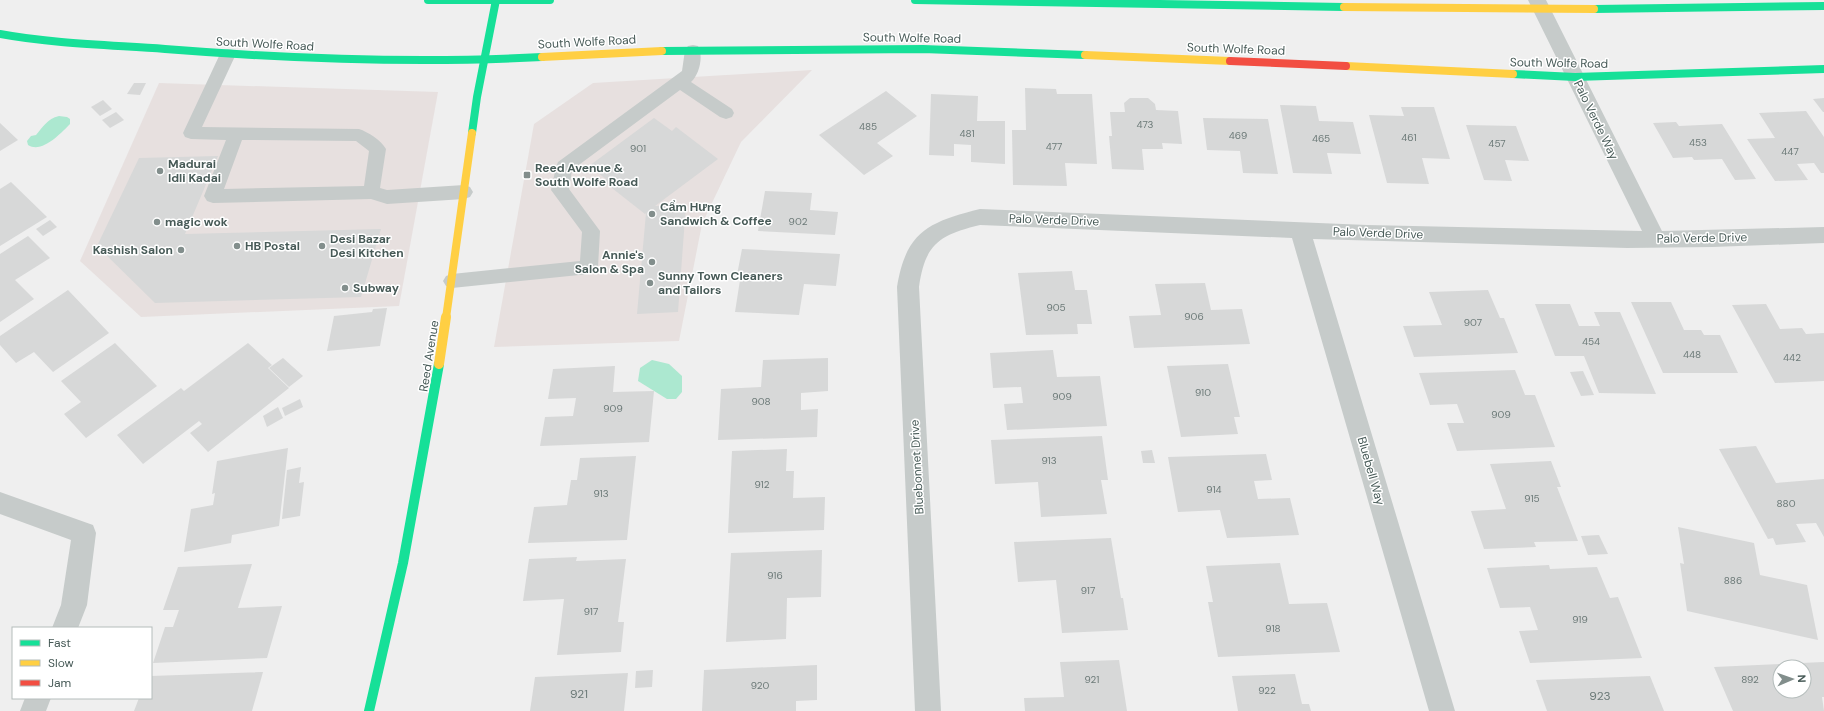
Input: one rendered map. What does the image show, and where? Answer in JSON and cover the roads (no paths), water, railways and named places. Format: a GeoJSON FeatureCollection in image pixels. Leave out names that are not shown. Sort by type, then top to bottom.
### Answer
{"type":"FeatureCollection","features":[{"type":"Feature","properties":{"kind":"main road"},"geometry":{"type":"LineString","coordinates":[[428,0],[550,0]]}},
{"type":"Feature","properties":{"kind":"main road"},"geometry":{"type":"LineString","coordinates":[[915,0],[1824,6]]}},
{"type":"Feature","properties":{"kind":"main road","name":"Reed Avenue"},"geometry":{"type":"LineString","coordinates":[[369,711],[403,563],[436,389],[464,192],[484,61],[495,1]]}},
{"type":"Feature","properties":{"kind":"main road","name":"South Wolfe Road"},"geometry":{"type":"LineString","coordinates":[[0,34],[22,38],[228,54],[380,62],[484,61],[575,54],[693,50],[923,49],[1280,63],[1575,78],[1824,69]]}},
{"type":"Feature","properties":{"kind":"street","name":"Palo Verde Way"},"geometry":{"type":"LineString","coordinates":[[1540,5],[1656,239]]}},
{"type":"Feature","properties":{"kind":"street","name":"Palo Verde Drive"},"geometry":{"type":"LineString","coordinates":[[934,232],[954,223],[980,217],[1300,230],[1600,239],[1824,235]]}},
{"type":"Feature","properties":{"kind":"street","name":"Bluebell Way"},"geometry":{"type":"LineString","coordinates":[[1300,230],[1442,711]]}},
{"type":"Feature","properties":{"kind":"street","name":"Bluebonnet Drive"},"geometry":{"type":"LineString","coordinates":[[928,711],[908,287],[914,256],[923,243],[934,232]]}},
{"type":"Feature","properties":{"kind":"street"},"geometry":{"type":"LineString","coordinates":[[0,503],[84,533],[74,605],[65,627]]}},
{"type":"Feature","properties":{"kind":"street"},"geometry":{"type":"LineString","coordinates":[[33,711],[38,699]]}},
{"type":"Feature","properties":{"kind":"lane"},"geometry":{"type":"LineString","coordinates":[[452,280],[589,267],[591,231],[560,190],[564,166],[681,83],[690,74],[693,50]]}},
{"type":"Feature","properties":{"kind":"lane"},"geometry":{"type":"LineString","coordinates":[[228,54],[191,133],[359,135],[378,149],[371,192]]}},
{"type":"Feature","properties":{"kind":"lane"},"geometry":{"type":"LineString","coordinates":[[681,83],[726,113]]}},
{"type":"Feature","properties":{"kind":"lane"},"geometry":{"type":"LineString","coordinates":[[236,134],[213,196],[371,192],[387,197],[464,192]]}},
{"type":"Feature","properties":{"kind":"place","name":"Madurai Idli Kadai"},"geometry":{"type":"Point","coordinates":[160,171]}},
{"type":"Feature","properties":{"kind":"place","name":"Reed Avenue & South Wolfe Road"},"geometry":{"type":"Point","coordinates":[527,175]}},
{"type":"Feature","properties":{"kind":"place","name":"Cẩm Hưng Sandwich & Coffee"},"geometry":{"type":"Point","coordinates":[652,214]}},
{"type":"Feature","properties":{"kind":"place","name":"magic wok"},"geometry":{"type":"Point","coordinates":[157,222]}},
{"type":"Feature","properties":{"kind":"place","name":"HB Postal"},"geometry":{"type":"Point","coordinates":[237,246]}},
{"type":"Feature","properties":{"kind":"place","name":"Desi Bazar Desi Kitchen"},"geometry":{"type":"Point","coordinates":[322,246]}},
{"type":"Feature","properties":{"kind":"place","name":"Kashish Salon"},"geometry":{"type":"Point","coordinates":[181,250]}},
{"type":"Feature","properties":{"kind":"place","name":"Annie's Salon & Spa"},"geometry":{"type":"Point","coordinates":[652,262]}},
{"type":"Feature","properties":{"kind":"place","name":"Sunny Town Cleaners and Tailors"},"geometry":{"type":"Point","coordinates":[650,283]}},
{"type":"Feature","properties":{"kind":"place","name":"Subway"},"geometry":{"type":"Point","coordinates":[345,288]}}]}
